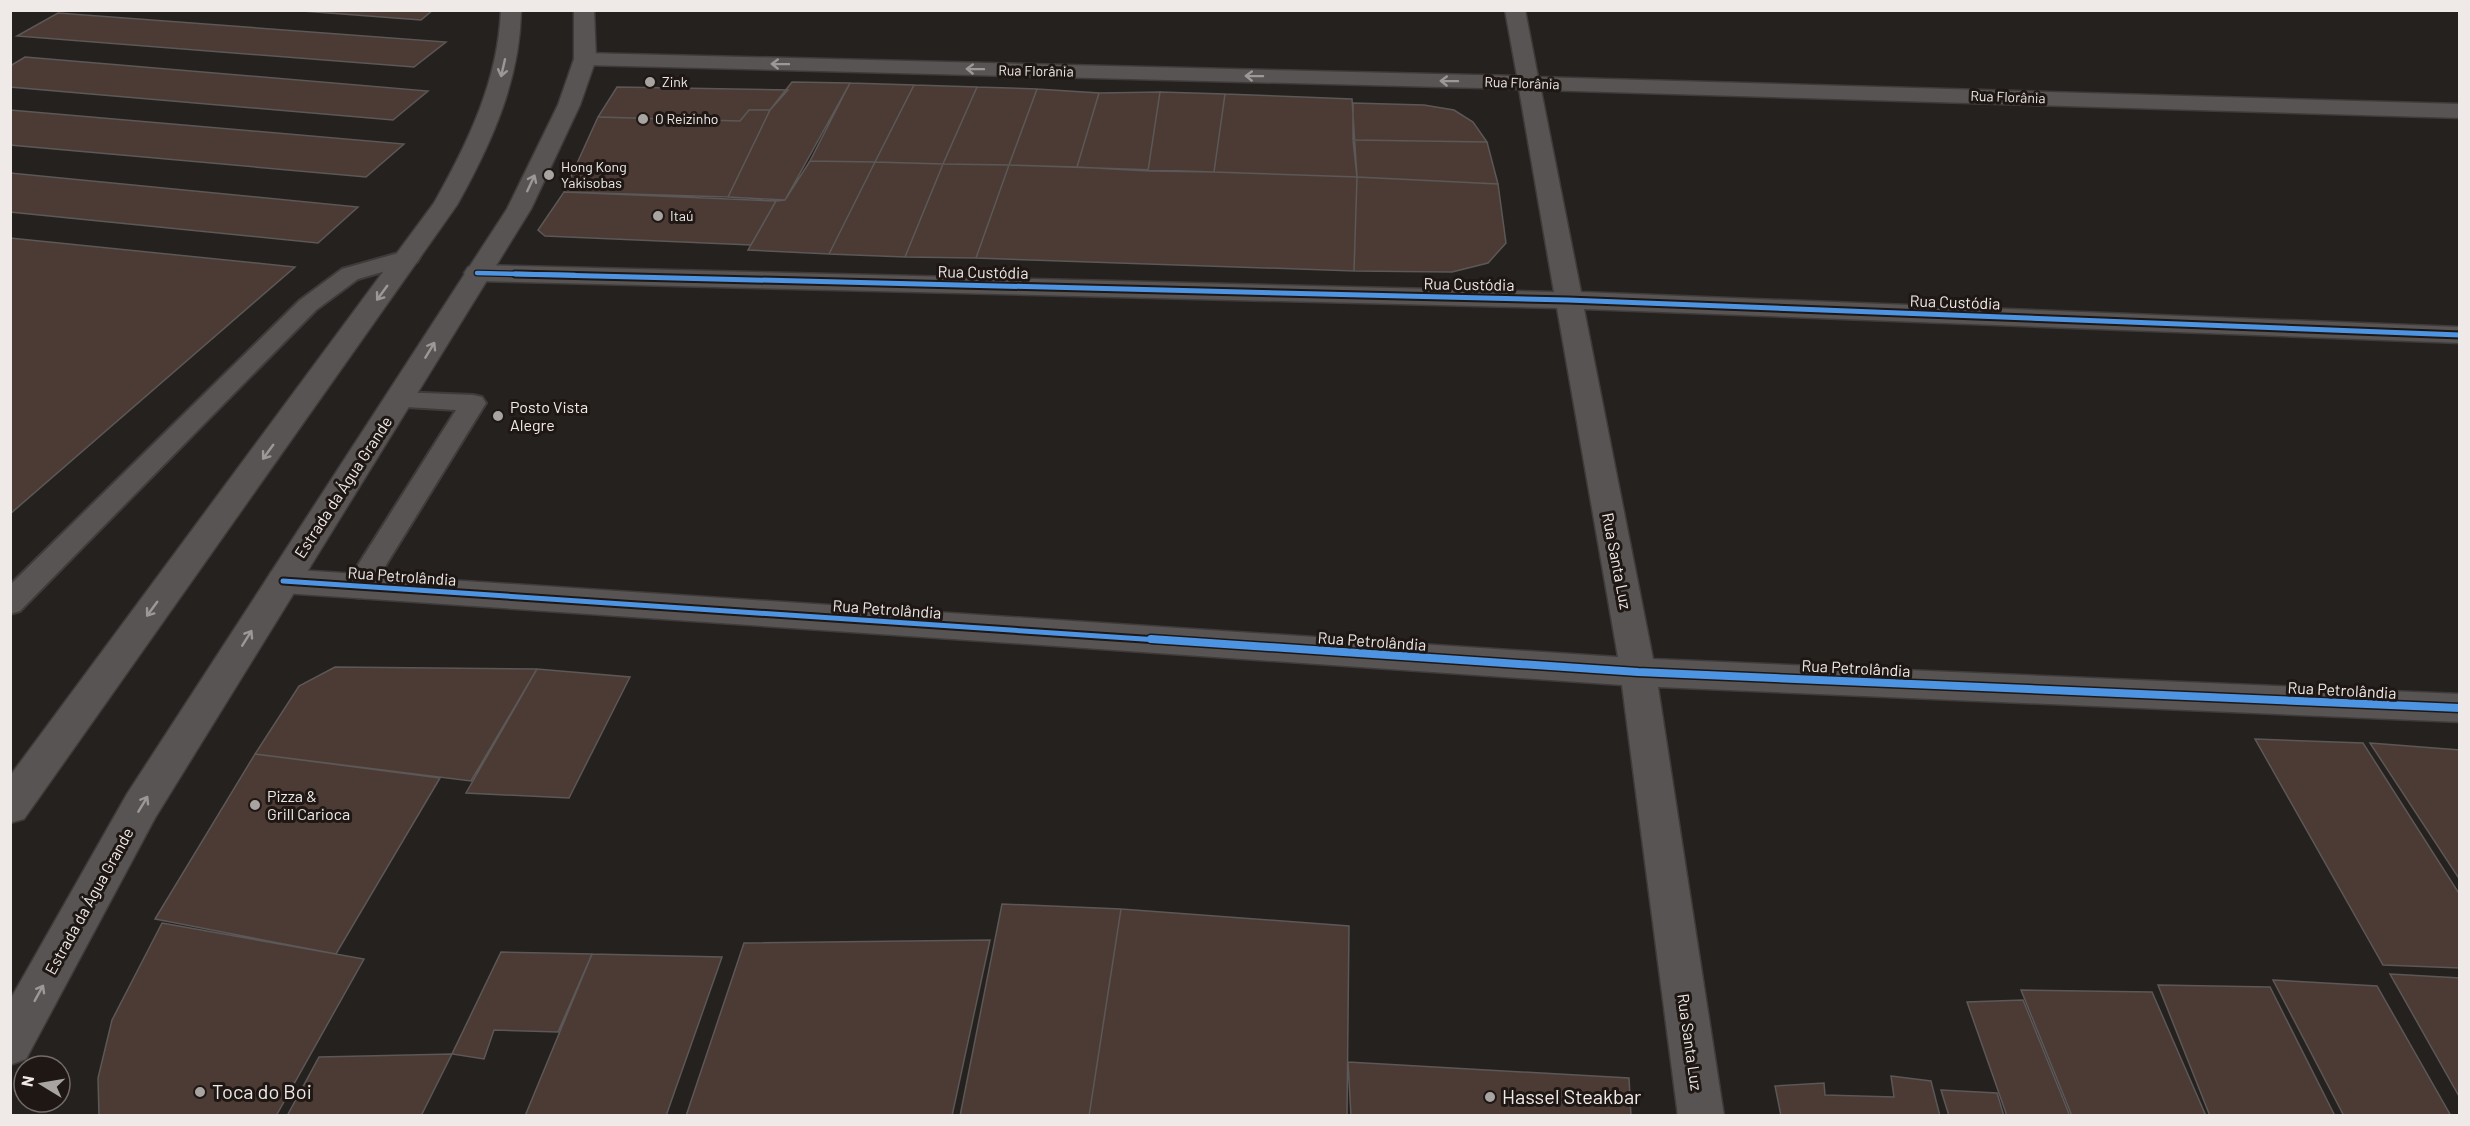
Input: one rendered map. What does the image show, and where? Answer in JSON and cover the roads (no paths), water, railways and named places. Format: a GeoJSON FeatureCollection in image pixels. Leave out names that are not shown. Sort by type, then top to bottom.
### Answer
{"type":"FeatureCollection","features":[{"type":"Feature","properties":{"kind":"street"},"geometry":{"type":"LineString","coordinates":[[16,792],[445,205],[473,150],[498,90],[511,38],[511,10]]}},
{"type":"Feature","properties":{"kind":"street","name":"Estrada da Água Grande"},"geometry":{"type":"LineString","coordinates":[[10,1044],[141,807],[519,209],[569,105],[585,59],[584,10]]}},
{"type":"Feature","properties":{"kind":"street","name":"Rua Santa Luz"},"geometry":{"type":"LineString","coordinates":[[1515,10],[1638,672],[1701,1116]]}},
{"type":"Feature","properties":{"kind":"street","name":"Rua Florânia"},"geometry":{"type":"LineString","coordinates":[[585,59],[1529,83],[2460,111]]}},
{"type":"Feature","properties":{"kind":"street","name":"Rua Custódia"},"geometry":{"type":"LineString","coordinates":[[477,273],[1568,300],[2460,335]]}},
{"type":"Feature","properties":{"kind":"street","name":"Rua Petrolândia"},"geometry":{"type":"LineString","coordinates":[[283,581],[1638,672],[2460,708]]}},
{"type":"Feature","properties":{"kind":"lane"},"geometry":{"type":"LineString","coordinates":[[10,603],[308,305],[350,274],[409,257]]}},
{"type":"Feature","properties":{"kind":"lane"},"geometry":{"type":"LineString","coordinates":[[358,587],[473,404],[399,400]]}},
{"type":"Feature","properties":{"kind":"place","name":"Zink"},"geometry":{"type":"Point","coordinates":[650,82]}},
{"type":"Feature","properties":{"kind":"place","name":"O Reizinho"},"geometry":{"type":"Point","coordinates":[643,119]}},
{"type":"Feature","properties":{"kind":"place","name":"Hong Kong Yakisobas"},"geometry":{"type":"Point","coordinates":[549,175]}},
{"type":"Feature","properties":{"kind":"place","name":"Itaú"},"geometry":{"type":"Point","coordinates":[658,216]}},
{"type":"Feature","properties":{"kind":"place","name":"Posto Vista Alegre"},"geometry":{"type":"Point","coordinates":[498,416]}},
{"type":"Feature","properties":{"kind":"place","name":"Pizza & Grill Carioca"},"geometry":{"type":"Point","coordinates":[255,805]}},
{"type":"Feature","properties":{"kind":"place","name":"Toca do Boi"},"geometry":{"type":"Point","coordinates":[200,1092]}},
{"type":"Feature","properties":{"kind":"place","name":"Hassel Steakbar"},"geometry":{"type":"Point","coordinates":[1490,1097]}}]}
